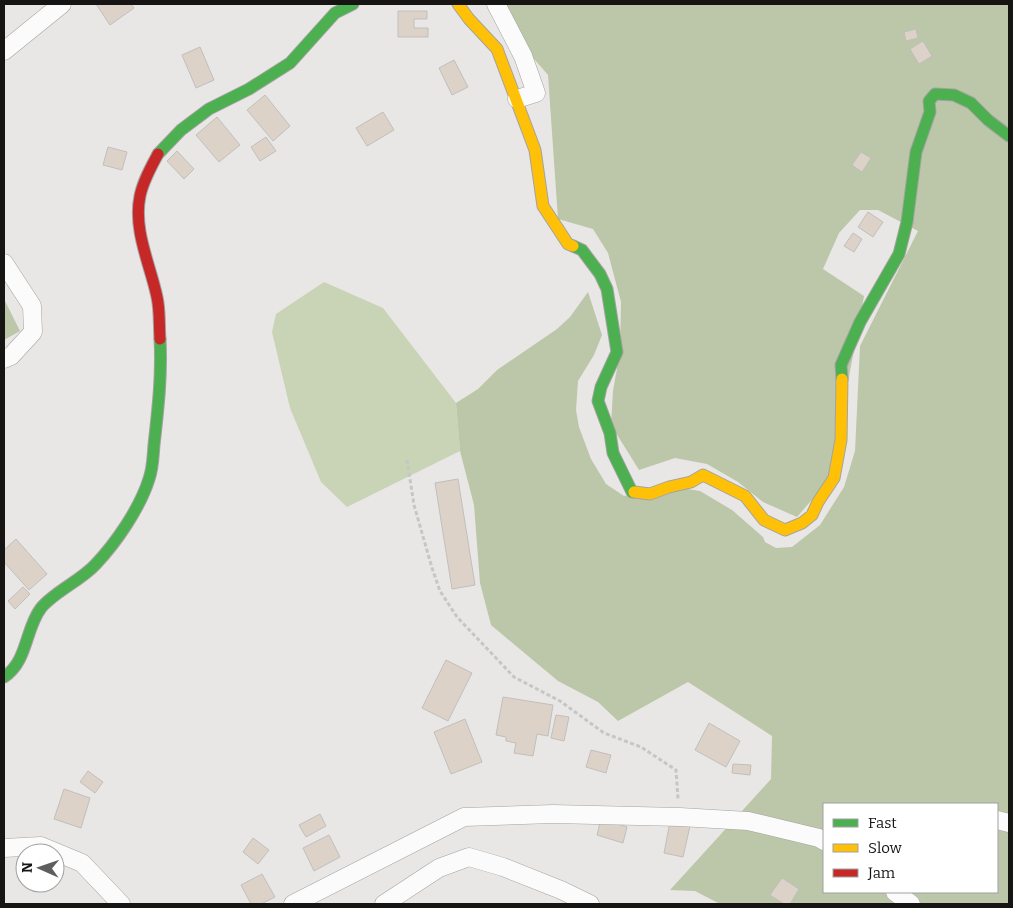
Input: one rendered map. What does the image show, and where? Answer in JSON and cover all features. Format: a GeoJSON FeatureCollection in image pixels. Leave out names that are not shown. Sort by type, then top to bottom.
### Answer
{"type":"FeatureCollection","features":[{"type":"Feature","properties":{"kind":"street"},"geometry":{"type":"LineString","coordinates":[[4,51],[62,4]]}},
{"type":"Feature","properties":{"kind":"street"},"geometry":{"type":"LineString","coordinates":[[4,677],[10,673],[19,660],[35,618],[42,607],[94,566],[129,520],[143,495],[150,477],[159,404],[161,362],[158,298],[139,229],[138,210],[140,195],[148,173],[159,153],[181,130],[209,109],[249,89],[290,63],[335,13],[352,4]]}},
{"type":"Feature","properties":{"kind":"street"},"geometry":{"type":"LineString","coordinates":[[458,4],[497,48],[525,119],[534,150],[543,206],[568,244],[582,250],[600,274],[607,289],[616,332],[617,352],[601,387],[598,401],[610,433],[613,453],[632,492],[650,494],[691,482],[703,475],[745,496],[764,520],[785,530],[802,523],[812,515],[834,478],[841,440],[843,388],[841,365],[860,322],[899,254],[908,213],[916,152],[930,112],[929,101],[935,94],[954,95],[971,103],[988,120],[1009,136]]}},
{"type":"Feature","properties":{"kind":"street"},"geometry":{"type":"LineString","coordinates":[[496,4],[523,56],[536,93],[517,99]]}},
{"type":"Feature","properties":{"kind":"street"},"geometry":{"type":"LineString","coordinates":[[4,263],[32,306],[33,332],[11,356],[4,359]]}},
{"type":"Feature","properties":{"kind":"street"},"geometry":{"type":"LineString","coordinates":[[293,904],[464,817],[553,814],[680,817],[748,821],[823,838]]}},
{"type":"Feature","properties":{"kind":"street"},"geometry":{"type":"LineString","coordinates":[[4,848],[41,846],[82,863],[121,904]]}},
{"type":"Feature","properties":{"kind":"street"},"geometry":{"type":"LineString","coordinates":[[384,904],[440,868],[469,857],[544,884],[590,904]]}},
{"type":"Feature","properties":{"kind":"street"},"geometry":{"type":"LineString","coordinates":[[896,893],[911,904]]}},
{"type":"Feature","properties":{"kind":"path"},"geometry":{"type":"LineString","coordinates":[[407,460],[414,506],[432,568],[440,591],[457,617],[514,677],[560,701],[604,733],[641,747],[676,770],[680,817]]}},
{"type":"Feature","properties":{"kind":"green space"},"geometry":{"type":"Polygon","coordinates":[[[494,4],[1009,4],[1009,904],[720,904],[695,891],[670,890],[771,779],[772,736],[688,682],[618,721],[598,702],[558,681],[491,625],[480,583],[474,505],[460,451],[456,403],[478,389],[497,370],[557,329],[570,317],[588,292],[602,335],[594,355],[578,381],[576,410],[579,427],[591,459],[606,484],[624,496],[675,487],[700,491],[732,510],[763,537],[765,542],[776,548],[792,547],[820,525],[844,487],[855,451],[860,346],[918,231],[878,210],[860,210],[839,233],[823,269],[864,296],[830,479],[797,517],[763,502],[738,482],[707,464],[675,458],[639,470],[611,425],[613,391],[620,352],[621,302],[608,253],[593,229],[558,219],[548,75],[497,16],[494,4]]]}},
{"type":"Feature","properties":{"kind":"green space"},"geometry":{"type":"Polygon","coordinates":[[[324,282],[383,308],[456,403],[460,451],[347,507],[321,482],[290,408],[272,332],[276,314],[324,282]]]}},
{"type":"Feature","properties":{"kind":"green space"},"geometry":{"type":"Polygon","coordinates":[[[4,299],[20,331],[4,340],[4,299]]]}},
{"type":"Feature","properties":{"kind":"building"},"geometry":{"type":"Polygon","coordinates":[[[96,4],[131,4],[134,8],[110,25],[96,4]]]}},
{"type":"Feature","properties":{"kind":"building"},"geometry":{"type":"Polygon","coordinates":[[[398,11],[427,11],[427,19],[414,19],[414,28],[428,28],[428,37],[398,37],[398,11]]]}},
{"type":"Feature","properties":{"kind":"building"},"geometry":{"type":"Polygon","coordinates":[[[916,29],[918,38],[906,41],[904,32],[916,29]]]}},
{"type":"Feature","properties":{"kind":"building"},"geometry":{"type":"Polygon","coordinates":[[[923,41],[932,56],[919,64],[910,49],[923,41]]]}},
{"type":"Feature","properties":{"kind":"building"},"geometry":{"type":"Polygon","coordinates":[[[200,47],[214,80],[196,88],[182,55],[200,47]]]}},
{"type":"Feature","properties":{"kind":"building"},"geometry":{"type":"Polygon","coordinates":[[[454,60],[468,87],[452,95],[439,68],[454,60]]]}},
{"type":"Feature","properties":{"kind":"building"},"geometry":{"type":"Polygon","coordinates":[[[265,95],[290,126],[273,141],[247,110],[265,95]]]}},
{"type":"Feature","properties":{"kind":"building"},"geometry":{"type":"Polygon","coordinates":[[[383,112],[394,130],[367,146],[356,128],[383,112]]]}},
{"type":"Feature","properties":{"kind":"building"},"geometry":{"type":"Polygon","coordinates":[[[217,117],[240,145],[219,162],[196,135],[217,117]]]}},
{"type":"Feature","properties":{"kind":"building"},"geometry":{"type":"Polygon","coordinates":[[[266,137],[276,151],[260,161],[251,147],[266,137]]]}},
{"type":"Feature","properties":{"kind":"building"},"geometry":{"type":"Polygon","coordinates":[[[108,147],[127,152],[122,170],[103,165],[108,147]]]}},
{"type":"Feature","properties":{"kind":"building"},"geometry":{"type":"Polygon","coordinates":[[[177,151],[194,169],[184,179],[167,161],[177,151]]]}},
{"type":"Feature","properties":{"kind":"building"},"geometry":{"type":"Polygon","coordinates":[[[861,152],[871,158],[862,172],[852,165],[861,152]]]}},
{"type":"Feature","properties":{"kind":"building"},"geometry":{"type":"Polygon","coordinates":[[[868,212],[883,222],[873,237],[858,227],[868,212]]]}},
{"type":"Feature","properties":{"kind":"building"},"geometry":{"type":"Polygon","coordinates":[[[853,233],[862,239],[854,252],[844,246],[853,233]]]}},
{"type":"Feature","properties":{"kind":"building"},"geometry":{"type":"Polygon","coordinates":[[[458,479],[475,585],[452,589],[435,483],[458,479]]]}},
{"type":"Feature","properties":{"kind":"building"},"geometry":{"type":"Polygon","coordinates":[[[16,539],[47,574],[29,590],[4,562],[4,550],[16,539]]]}},
{"type":"Feature","properties":{"kind":"building"},"geometry":{"type":"Polygon","coordinates":[[[23,587],[30,594],[15,609],[8,601],[23,587]]]}},
{"type":"Feature","properties":{"kind":"building"},"geometry":{"type":"Polygon","coordinates":[[[446,660],[472,673],[448,721],[422,708],[446,660]]]}},
{"type":"Feature","properties":{"kind":"building"},"geometry":{"type":"Polygon","coordinates":[[[503,697],[553,705],[548,736],[537,734],[533,756],[514,753],[516,743],[506,741],[506,737],[496,735],[503,697]]]}},
{"type":"Feature","properties":{"kind":"building"},"geometry":{"type":"Polygon","coordinates":[[[556,715],[569,717],[564,741],[551,738],[556,715]]]}},
{"type":"Feature","properties":{"kind":"building"},"geometry":{"type":"Polygon","coordinates":[[[465,719],[482,762],[451,774],[434,732],[465,719]]]}},
{"type":"Feature","properties":{"kind":"building"},"geometry":{"type":"Polygon","coordinates":[[[709,723],[740,741],[726,767],[695,750],[709,723]]]}},
{"type":"Feature","properties":{"kind":"building"},"geometry":{"type":"Polygon","coordinates":[[[591,750],[611,755],[606,773],[586,767],[591,750]]]}},
{"type":"Feature","properties":{"kind":"building"},"geometry":{"type":"Polygon","coordinates":[[[733,764],[751,765],[750,775],[732,773],[733,764]]]}},
{"type":"Feature","properties":{"kind":"building"},"geometry":{"type":"Polygon","coordinates":[[[88,771],[103,782],[95,793],[80,782],[88,771]]]}},
{"type":"Feature","properties":{"kind":"building"},"geometry":{"type":"Polygon","coordinates":[[[64,789],[90,798],[81,828],[54,819],[64,789]]]}},
{"type":"Feature","properties":{"kind":"building"},"geometry":{"type":"Polygon","coordinates":[[[320,814],[326,826],[306,837],[299,825],[320,814]]]}},
{"type":"Feature","properties":{"kind":"building"},"geometry":{"type":"Polygon","coordinates":[[[601,819],[627,827],[623,843],[597,835],[601,819]]]}},
{"type":"Feature","properties":{"kind":"building"},"geometry":{"type":"Polygon","coordinates":[[[670,822],[690,826],[683,857],[664,853],[670,822]]]}},
{"type":"Feature","properties":{"kind":"building"},"geometry":{"type":"Polygon","coordinates":[[[329,835],[340,857],[314,871],[303,848],[329,835]]]}},
{"type":"Feature","properties":{"kind":"building"},"geometry":{"type":"Polygon","coordinates":[[[253,838],[269,850],[258,864],[243,852],[253,838]]]}},
{"type":"Feature","properties":{"kind":"building"},"geometry":{"type":"Polygon","coordinates":[[[262,874],[275,897],[261,904],[251,904],[241,885],[262,874]]]}},
{"type":"Feature","properties":{"kind":"building"},"geometry":{"type":"Polygon","coordinates":[[[782,878],[799,889],[790,904],[784,904],[770,895],[782,878]]]}},
{"type":"Feature","properties":{"kind":"traffic: fast"},"geometry":{"type":"LineString","coordinates":[[158,154],[181,130],[209,109],[249,89],[290,63],[335,13],[353,4]]}},
{"type":"Feature","properties":{"kind":"traffic: fast"},"geometry":{"type":"LineString","coordinates":[[842,379],[841,365],[860,322],[899,254],[907,222],[916,152],[930,112],[929,101],[935,94],[954,95],[971,103],[988,120],[1009,136]]}},
{"type":"Feature","properties":{"kind":"traffic: fast"},"geometry":{"type":"LineString","coordinates":[[573,246],[582,250],[600,274],[607,289],[617,352],[601,387],[598,401],[610,433],[613,453],[632,492],[634,492]]}},
{"type":"Feature","properties":{"kind":"traffic: fast"},"geometry":{"type":"LineString","coordinates":[[4,677],[18,662],[32,625],[41,608],[46,602],[95,565],[119,536],[140,502],[153,462],[159,392],[160,339]]}},
{"type":"Feature","properties":{"kind":"traffic: slow"},"geometry":{"type":"LineString","coordinates":[[458,4],[469,19],[497,49],[535,150],[543,206],[568,244],[573,246]]}},
{"type":"Feature","properties":{"kind":"traffic: slow"},"geometry":{"type":"LineString","coordinates":[[634,492],[650,494],[691,482],[703,475],[745,496],[764,520],[785,530],[802,523],[812,515],[834,478],[841,440],[842,379]]}},
{"type":"Feature","properties":{"kind":"traffic: jam"},"geometry":{"type":"LineString","coordinates":[[158,154],[143,185],[138,209],[140,234],[158,302],[160,339]]}}]}
